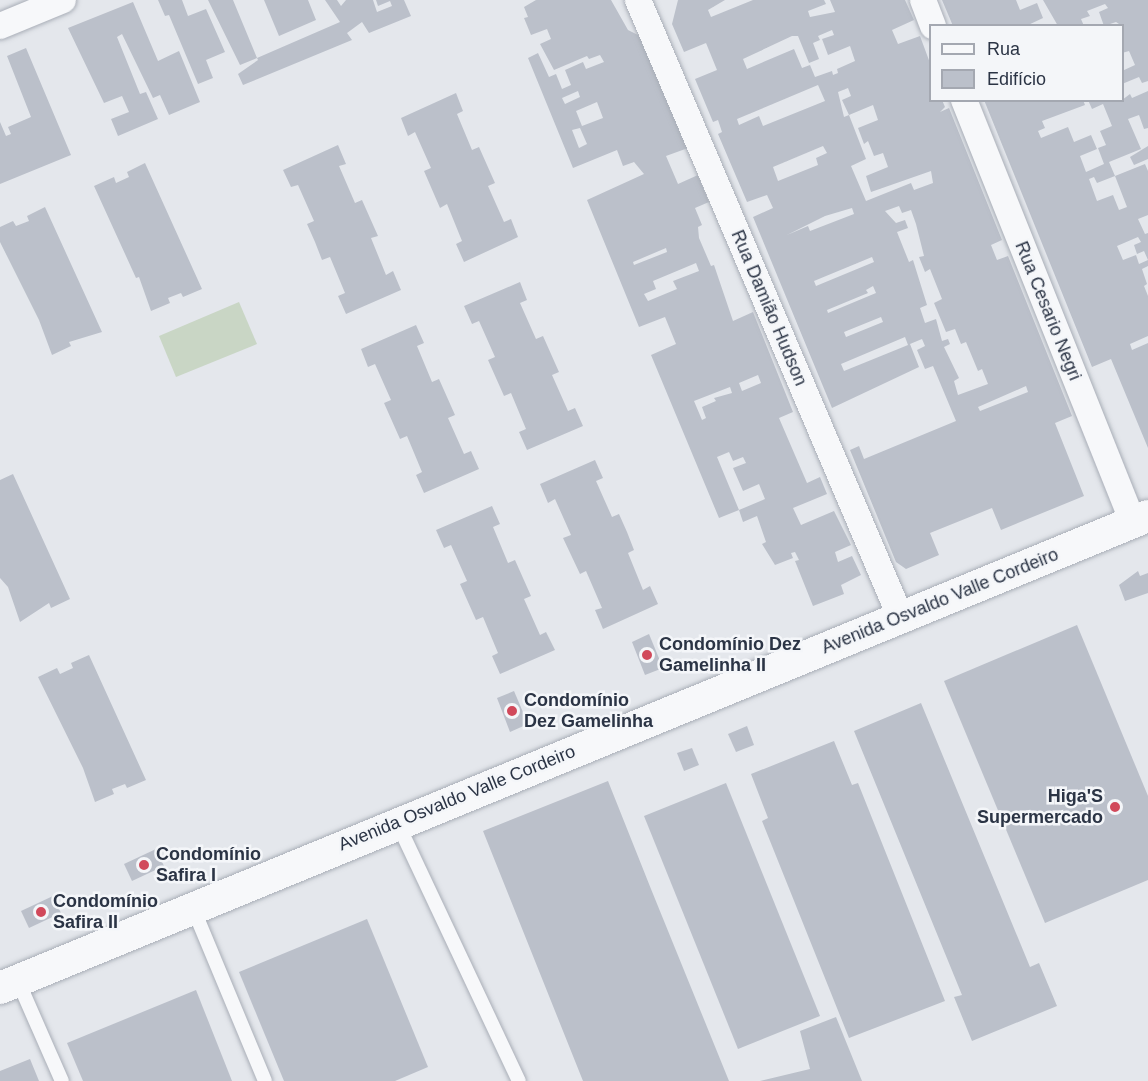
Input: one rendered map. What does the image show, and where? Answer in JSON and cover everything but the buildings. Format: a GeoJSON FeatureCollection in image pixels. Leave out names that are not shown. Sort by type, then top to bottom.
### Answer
{"type":"FeatureCollection","features":[{"type":"Feature","properties":{"kind":"street"},"geometry":{"type":"LineString","coordinates":[[8,15],[63,0]]}},
{"type":"Feature","properties":{"kind":"street","name":"Rua Damião Hudson"},"geometry":{"type":"LineString","coordinates":[[638,0],[900,616]]}},
{"type":"Feature","properties":{"kind":"street"},"geometry":{"type":"LineString","coordinates":[[923,0],[932,24]]}},
{"type":"Feature","properties":{"kind":"street","name":"Rua Cesario Negri"},"geometry":{"type":"LineString","coordinates":[[965,102],[1141,519]]}},
{"type":"Feature","properties":{"kind":"street","name":"Avenida Osvaldo Valle Cordeiro"},"geometry":{"type":"LineString","coordinates":[[9,985],[398,822],[1141,519]]}},
{"type":"Feature","properties":{"kind":"lane"},"geometry":{"type":"LineString","coordinates":[[398,822],[519,1081]]}},
{"type":"Feature","properties":{"kind":"lane"},"geometry":{"type":"LineString","coordinates":[[193,908],[265,1081]]}},
{"type":"Feature","properties":{"kind":"lane"},"geometry":{"type":"LineString","coordinates":[[9,985],[62,1081]]}},
{"type":"Feature","properties":{"kind":"green space"},"geometry":{"type":"Polygon","coordinates":[[[239,302],[257,344],[176,377],[159,336],[239,302]]]}},
{"type":"Feature","properties":{"kind":"place","name":"Condomínio Dez Gamelinha II"},"geometry":{"type":"Point","coordinates":[647,655]}},
{"type":"Feature","properties":{"kind":"place","name":"Condomínio Dez Gamelinha"},"geometry":{"type":"Point","coordinates":[512,711]}},
{"type":"Feature","properties":{"kind":"place","name":"Higa'S Supermercado"},"geometry":{"type":"Point","coordinates":[1115,807]}},
{"type":"Feature","properties":{"kind":"place","name":"Condomínio Safira I"},"geometry":{"type":"Point","coordinates":[144,865]}},
{"type":"Feature","properties":{"kind":"place","name":"Condomínio Safira II"},"geometry":{"type":"Point","coordinates":[41,912]}}]}
